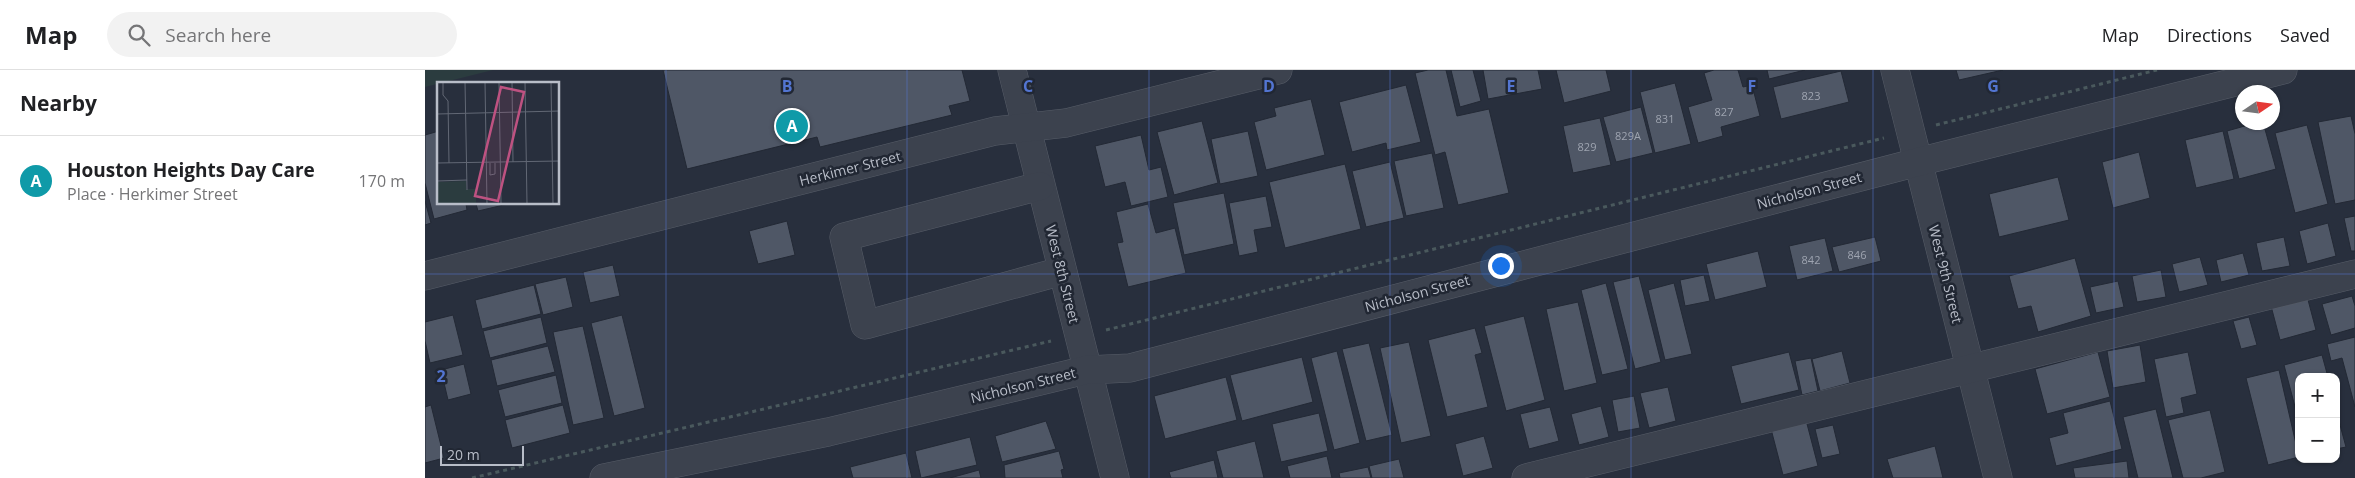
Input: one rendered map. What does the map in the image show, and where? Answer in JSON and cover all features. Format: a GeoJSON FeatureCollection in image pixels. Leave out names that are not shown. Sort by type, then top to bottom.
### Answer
{"type":"FeatureCollection","features":[{"type":"Feature","properties":{"kind":"street","name":"West 8th Street"},"geometry":{"type":"LineString","coordinates":[[1012,70],[1086,370],[1115,478]]}},
{"type":"Feature","properties":{"kind":"street","name":"Herkimer Street"},"geometry":{"type":"LineString","coordinates":[[425,276],[985,134],[1066,123],[1278,70]]}},
{"type":"Feature","properties":{"kind":"street","name":"West 9th Street"},"geometry":{"type":"LineString","coordinates":[[1895,70],[1997,478]]}},
{"type":"Feature","properties":{"kind":"street","name":"Nicholson Street"},"geometry":{"type":"LineString","coordinates":[[604,478],[829,432],[1086,370],[1130,368],[1918,162],[2283,70]]}},
{"type":"Feature","properties":{"kind":"street"},"geometry":{"type":"LineString","coordinates":[[1040,186],[844,237],[865,324],[1062,271]]}},
{"type":"Feature","properties":{"kind":"street"},"geometry":{"type":"LineString","coordinates":[[1526,478],[2355,274]]}},
{"type":"Feature","properties":{"kind":"path"},"geometry":{"type":"LineString","coordinates":[[1927,128],[2157,70]]}},
{"type":"Feature","properties":{"kind":"path"},"geometry":{"type":"LineString","coordinates":[[1110,330],[1889,137]]}},
{"type":"Feature","properties":{"kind":"path"},"geometry":{"type":"LineString","coordinates":[[473,478],[1051,341]]}},
{"type":"Feature","properties":{"kind":"shaded area"},"geometry":{"type":"Polygon","coordinates":[[[425,70],[493,70],[445,82],[437,82],[437,84],[425,87],[425,70]]]}},
{"type":"Feature","properties":{"kind":"building"},"geometry":{"type":"Polygon","coordinates":[[[663,70],[962,70],[970,101],[949,106],[952,115],[820,147],[817,137],[687,169],[663,70]]]}},
{"type":"Feature","properties":{"kind":"building"},"geometry":{"type":"Polygon","coordinates":[[[1428,70],[1446,70],[1457,116],[1489,109],[1509,193],[1458,205],[1445,152],[1435,155],[1415,73],[1428,70]]]}},
{"type":"Feature","properties":{"kind":"building"},"geometry":{"type":"Polygon","coordinates":[[[1451,70],[1473,70],[1481,101],[1460,107],[1451,70]]]}},
{"type":"Feature","properties":{"kind":"building"},"geometry":{"type":"Polygon","coordinates":[[[1483,70],[1538,70],[1542,89],[1488,99],[1483,70]]]}},
{"type":"Feature","properties":{"kind":"building"},"geometry":{"type":"Polygon","coordinates":[[[1556,70],[1606,70],[1611,91],[1564,103],[1556,70]]]}},
{"type":"Feature","properties":{"kind":"building"},"geometry":{"type":"Polygon","coordinates":[[[1714,70],[1738,70],[1743,87],[1752,85],[1760,116],[1721,127],[1723,136],[1698,143],[1688,107],[1712,100],[1704,73],[1714,70]]]}},
{"type":"Feature","properties":{"kind":"building"},"geometry":{"type":"Polygon","coordinates":[[[1767,70],[1805,70],[1769,79],[1767,70]]]}},
{"type":"Feature","properties":{"kind":"building"},"geometry":{"type":"Polygon","coordinates":[[[1956,70],[2003,70],[1959,80],[1956,70]]]}},
{"type":"Feature","properties":{"kind":"building"},"geometry":{"type":"Polygon","coordinates":[[[1841,71],[1849,102],[1781,119],[1773,87],[1841,71]]]}},
{"type":"Feature","properties":{"kind":"building"},"geometry":{"type":"Polygon","coordinates":[[[1675,83],[1691,144],[1655,153],[1640,92],[1675,83]]]}},
{"type":"Feature","properties":{"kind":"building"},"geometry":{"type":"Polygon","coordinates":[[[1406,85],[1421,142],[1387,150],[1386,143],[1352,152],[1339,102],[1406,85]]]}},
{"type":"Feature","properties":{"kind":"building"},"geometry":{"type":"Polygon","coordinates":[[[1311,99],[1325,155],[1266,170],[1254,122],[1276,116],[1274,108],[1311,99]]]}},
{"type":"Feature","properties":{"kind":"building"},"geometry":{"type":"Polygon","coordinates":[[[1641,107],[1653,153],[1616,162],[1603,117],[1641,107]]]}},
{"type":"Feature","properties":{"kind":"building"},"geometry":{"type":"Polygon","coordinates":[[[2351,116],[2355,134],[2355,200],[2335,204],[2318,122],[2351,116]]]}},
{"type":"Feature","properties":{"kind":"building"},"geometry":{"type":"Polygon","coordinates":[[[1600,118],[1611,165],[1573,173],[1563,126],[1600,118]]]}},
{"type":"Feature","properties":{"kind":"building"},"geometry":{"type":"Polygon","coordinates":[[[1202,121],[1218,183],[1174,195],[1157,132],[1202,121]]]}},
{"type":"Feature","properties":{"kind":"building"},"geometry":{"type":"Polygon","coordinates":[[[2307,125],[2328,204],[2295,213],[2275,133],[2307,125]]]}},
{"type":"Feature","properties":{"kind":"building"},"geometry":{"type":"Polygon","coordinates":[[[2235,129],[2265,130],[2276,169],[2239,179],[2227,131],[2235,129]]]}},
{"type":"Feature","properties":{"kind":"building"},"geometry":{"type":"Polygon","coordinates":[[[1248,131],[1258,176],[1220,184],[1211,139],[1248,131]]]}},
{"type":"Feature","properties":{"kind":"building"},"geometry":{"type":"Polygon","coordinates":[[[2223,131],[2234,179],[2196,188],[2185,140],[2223,131]]]}},
{"type":"Feature","properties":{"kind":"building"},"geometry":{"type":"Polygon","coordinates":[[[437,132],[437,205],[466,205],[467,210],[434,219],[425,183],[425,135],[437,132]]]}},
{"type":"Feature","properties":{"kind":"building"},"geometry":{"type":"Polygon","coordinates":[[[1141,135],[1149,170],[1161,167],[1168,197],[1131,206],[1125,182],[1105,187],[1095,146],[1141,135]]]}},
{"type":"Feature","properties":{"kind":"building"},"geometry":{"type":"Polygon","coordinates":[[[2139,152],[2150,198],[2113,208],[2102,162],[2139,152]]]}},
{"type":"Feature","properties":{"kind":"building"},"geometry":{"type":"Polygon","coordinates":[[[1432,153],[1444,208],[1406,216],[1394,161],[1432,153]]]}},
{"type":"Feature","properties":{"kind":"building"},"geometry":{"type":"Polygon","coordinates":[[[1390,162],[1404,218],[1366,227],[1352,171],[1390,162]]]}},
{"type":"Feature","properties":{"kind":"building"},"geometry":{"type":"Polygon","coordinates":[[[1345,164],[1361,229],[1285,248],[1269,182],[1345,164]]]}},
{"type":"Feature","properties":{"kind":"building"},"geometry":{"type":"Polygon","coordinates":[[[2058,177],[2069,220],[1999,237],[1989,194],[2058,177]]]}},
{"type":"Feature","properties":{"kind":"building"},"geometry":{"type":"Polygon","coordinates":[[[1224,193],[1234,244],[1184,255],[1173,203],[1224,193]]]}},
{"type":"Feature","properties":{"kind":"building"},"geometry":{"type":"Polygon","coordinates":[[[1266,196],[1272,227],[1254,230],[1258,252],[1239,256],[1229,203],[1266,196]]]}},
{"type":"Feature","properties":{"kind":"building"},"geometry":{"type":"Polygon","coordinates":[[[425,201],[431,223],[425,225],[425,201]]]}},
{"type":"Feature","properties":{"kind":"building"},"geometry":{"type":"Polygon","coordinates":[[[1148,204],[1156,233],[1175,228],[1186,273],[1128,287],[1117,243],[1123,242],[1116,212],[1148,204]]]}},
{"type":"Feature","properties":{"kind":"building"},"geometry":{"type":"Polygon","coordinates":[[[476,205],[504,205],[478,211],[476,205]]]}},
{"type":"Feature","properties":{"kind":"building"},"geometry":{"type":"Polygon","coordinates":[[[2355,216],[2355,251],[2351,251],[2344,218],[2355,216]]]}},
{"type":"Feature","properties":{"kind":"building"},"geometry":{"type":"Polygon","coordinates":[[[787,221],[795,255],[758,264],[749,231],[787,221]]]}},
{"type":"Feature","properties":{"kind":"building"},"geometry":{"type":"Polygon","coordinates":[[[2328,223],[2336,256],[2307,264],[2299,231],[2328,223]]]}},
{"type":"Feature","properties":{"kind":"building"},"geometry":{"type":"Polygon","coordinates":[[[1875,237],[1881,261],[1839,272],[1832,247],[1875,237]]]}},
{"type":"Feature","properties":{"kind":"building"},"geometry":{"type":"Polygon","coordinates":[[[2284,237],[2290,266],[2262,271],[2256,243],[2284,237]]]}},
{"type":"Feature","properties":{"kind":"building"},"geometry":{"type":"Polygon","coordinates":[[[1825,238],[1833,271],[1797,280],[1789,246],[1825,238]]]}},
{"type":"Feature","properties":{"kind":"building"},"geometry":{"type":"Polygon","coordinates":[[[1758,251],[1767,287],[1715,300],[1706,264],[1758,251]]]}},
{"type":"Feature","properties":{"kind":"building"},"geometry":{"type":"Polygon","coordinates":[[[2243,253],[2249,275],[2221,282],[2216,260],[2243,253]]]}},
{"type":"Feature","properties":{"kind":"building"},"geometry":{"type":"Polygon","coordinates":[[[2200,257],[2208,285],[2179,292],[2172,264],[2200,257]]]}},
{"type":"Feature","properties":{"kind":"building"},"geometry":{"type":"Polygon","coordinates":[[[2075,258],[2091,316],[2038,332],[2031,306],[2018,309],[2009,276],[2075,258]]]}},
{"type":"Feature","properties":{"kind":"building"},"geometry":{"type":"Polygon","coordinates":[[[613,265],[620,296],[590,303],[583,272],[613,265]]]}},
{"type":"Feature","properties":{"kind":"building"},"geometry":{"type":"Polygon","coordinates":[[[2161,270],[2166,297],[2137,302],[2132,276],[2161,270]]]}},
{"type":"Feature","properties":{"kind":"building"},"geometry":{"type":"Polygon","coordinates":[[[1704,275],[1710,301],[1685,306],[1680,280],[1704,275]]]}},
{"type":"Feature","properties":{"kind":"building"},"geometry":{"type":"Polygon","coordinates":[[[1639,276],[1661,362],[1635,369],[1613,282],[1639,276]]]}},
{"type":"Feature","properties":{"kind":"building"},"geometry":{"type":"Polygon","coordinates":[[[566,277],[573,307],[543,315],[535,284],[566,277]]]}},
{"type":"Feature","properties":{"kind":"building"},"geometry":{"type":"Polygon","coordinates":[[[2118,281],[2124,307],[2096,313],[2090,287],[2118,281]]]}},
{"type":"Feature","properties":{"kind":"building"},"geometry":{"type":"Polygon","coordinates":[[[1606,283],[1628,369],[1602,375],[1581,290],[1606,283]]]}},
{"type":"Feature","properties":{"kind":"building"},"geometry":{"type":"Polygon","coordinates":[[[1674,283],[1692,354],[1665,360],[1648,290],[1674,283]]]}},
{"type":"Feature","properties":{"kind":"building"},"geometry":{"type":"Polygon","coordinates":[[[534,285],[541,314],[482,329],[475,300],[534,285]]]}},
{"type":"Feature","properties":{"kind":"building"},"geometry":{"type":"Polygon","coordinates":[[[2307,296],[2316,330],[2280,340],[2271,306],[2307,296]]]}},
{"type":"Feature","properties":{"kind":"building"},"geometry":{"type":"Polygon","coordinates":[[[2352,296],[2355,306],[2355,328],[2331,335],[2322,304],[2352,296]]]}},
{"type":"Feature","properties":{"kind":"building"},"geometry":{"type":"Polygon","coordinates":[[[1578,302],[1597,383],[1564,391],[1546,309],[1578,302]]]}},
{"type":"Feature","properties":{"kind":"building"},"geometry":{"type":"Polygon","coordinates":[[[453,315],[463,355],[430,363],[425,341],[425,322],[453,315]]]}},
{"type":"Feature","properties":{"kind":"building"},"geometry":{"type":"Polygon","coordinates":[[[622,315],[645,408],[614,416],[591,323],[622,315]]]}},
{"type":"Feature","properties":{"kind":"building"},"geometry":{"type":"Polygon","coordinates":[[[1524,316],[1545,400],[1506,411],[1484,326],[1524,316]]]}},
{"type":"Feature","properties":{"kind":"building"},"geometry":{"type":"Polygon","coordinates":[[[541,317],[547,343],[490,358],[483,331],[541,317]]]}},
{"type":"Feature","properties":{"kind":"building"},"geometry":{"type":"Polygon","coordinates":[[[2249,317],[2257,345],[2241,349],[2233,321],[2249,317]]]}},
{"type":"Feature","properties":{"kind":"building"},"geometry":{"type":"Polygon","coordinates":[[[583,326],[604,418],[573,425],[553,332],[583,326]]]}},
{"type":"Feature","properties":{"kind":"building"},"geometry":{"type":"Polygon","coordinates":[[[1475,328],[1482,353],[1475,355],[1488,407],[1447,417],[1428,340],[1475,328]]]}},
{"type":"Feature","properties":{"kind":"building"},"geometry":{"type":"Polygon","coordinates":[[[2355,337],[2355,407],[2342,358],[2331,361],[2327,344],[2355,337]]]}},
{"type":"Feature","properties":{"kind":"building"},"geometry":{"type":"Polygon","coordinates":[[[1409,342],[1431,436],[1401,443],[1380,348],[1409,342]]]}},
{"type":"Feature","properties":{"kind":"building"},"geometry":{"type":"Polygon","coordinates":[[[1369,343],[1392,435],[1366,441],[1342,349],[1369,343]]]}},
{"type":"Feature","properties":{"kind":"building"},"geometry":{"type":"Polygon","coordinates":[[[2140,345],[2146,382],[2113,388],[2107,351],[2140,345]]]}},
{"type":"Feature","properties":{"kind":"building"},"geometry":{"type":"Polygon","coordinates":[[[548,346],[555,372],[497,386],[491,360],[548,346]]]}},
{"type":"Feature","properties":{"kind":"building"},"geometry":{"type":"Polygon","coordinates":[[[1337,351],[1360,443],[1334,450],[1311,358],[1337,351]]]}},
{"type":"Feature","properties":{"kind":"building"},"geometry":{"type":"Polygon","coordinates":[[[1842,351],[1850,383],[1820,391],[1812,359],[1842,351]]]}},
{"type":"Feature","properties":{"kind":"building"},"geometry":{"type":"Polygon","coordinates":[[[1789,352],[1799,390],[1741,404],[1731,366],[1789,352]]]}},
{"type":"Feature","properties":{"kind":"building"},"geometry":{"type":"Polygon","coordinates":[[[2098,352],[2110,397],[2047,414],[2035,369],[2098,352]]]}},
{"type":"Feature","properties":{"kind":"building"},"geometry":{"type":"Polygon","coordinates":[[[2188,352],[2197,394],[2181,398],[2184,413],[2166,417],[2154,359],[2188,352]]]}},
{"type":"Feature","properties":{"kind":"building"},"geometry":{"type":"Polygon","coordinates":[[[2322,355],[2327,373],[2295,373],[2295,407],[2284,365],[2322,355]]]}},
{"type":"Feature","properties":{"kind":"building"},"geometry":{"type":"Polygon","coordinates":[[[1302,357],[1313,402],[1242,421],[1230,375],[1302,357]]]}},
{"type":"Feature","properties":{"kind":"building"},"geometry":{"type":"Polygon","coordinates":[[[1811,358],[1818,391],[1802,395],[1795,361],[1811,358]]]}},
{"type":"Feature","properties":{"kind":"building"},"geometry":{"type":"Polygon","coordinates":[[[464,364],[471,394],[448,400],[441,370],[464,364]]]}},
{"type":"Feature","properties":{"kind":"building"},"geometry":{"type":"Polygon","coordinates":[[[2279,370],[2295,440],[2295,458],[2268,465],[2246,378],[2279,370]]]}},
{"type":"Feature","properties":{"kind":"building"},"geometry":{"type":"Polygon","coordinates":[[[556,375],[562,403],[505,417],[498,390],[556,375]]]}},
{"type":"Feature","properties":{"kind":"building"},"geometry":{"type":"Polygon","coordinates":[[[1226,377],[1237,420],[1165,439],[1154,396],[1226,377]]]}},
{"type":"Feature","properties":{"kind":"building"},"geometry":{"type":"Polygon","coordinates":[[[1668,387],[1676,421],[1649,428],[1640,393],[1668,387]]]}},
{"type":"Feature","properties":{"kind":"building"},"geometry":{"type":"Polygon","coordinates":[[[1634,396],[1640,428],[1618,432],[1612,400],[1634,396]]]}},
{"type":"Feature","properties":{"kind":"building"},"geometry":{"type":"Polygon","coordinates":[[[2110,401],[2122,449],[2056,466],[2049,438],[2068,433],[2063,413],[2110,401]]]}},
{"type":"Feature","properties":{"kind":"building"},"geometry":{"type":"Polygon","coordinates":[[[431,405],[444,458],[425,463],[425,407],[431,405]]]}},
{"type":"Feature","properties":{"kind":"building"},"geometry":{"type":"Polygon","coordinates":[[[563,405],[570,433],[512,448],[505,420],[563,405]]]}},
{"type":"Feature","properties":{"kind":"building"},"geometry":{"type":"Polygon","coordinates":[[[1601,406],[1609,437],[1579,445],[1571,414],[1601,406]]]}},
{"type":"Feature","properties":{"kind":"building"},"geometry":{"type":"Polygon","coordinates":[[[1550,407],[1559,441],[1529,449],[1520,414],[1550,407]]]}},
{"type":"Feature","properties":{"kind":"building"},"geometry":{"type":"Polygon","coordinates":[[[2156,409],[2173,478],[2138,478],[2123,417],[2156,409]]]}},
{"type":"Feature","properties":{"kind":"building"},"geometry":{"type":"Polygon","coordinates":[[[2210,410],[2225,472],[2201,478],[2183,478],[2168,420],[2210,410]]]}},
{"type":"Feature","properties":{"kind":"building"},"geometry":{"type":"Polygon","coordinates":[[[1319,413],[1328,451],[1281,462],[1272,424],[1319,413]]]}},
{"type":"Feature","properties":{"kind":"building"},"geometry":{"type":"Polygon","coordinates":[[[1806,420],[1818,466],[1783,475],[1771,429],[1806,420]]]}},
{"type":"Feature","properties":{"kind":"building"},"geometry":{"type":"Polygon","coordinates":[[[1046,421],[1056,449],[1002,462],[995,436],[1046,421]]]}},
{"type":"Feature","properties":{"kind":"building"},"geometry":{"type":"Polygon","coordinates":[[[1833,425],[1840,454],[1822,458],[1815,429],[1833,425]]]}},
{"type":"Feature","properties":{"kind":"building"},"geometry":{"type":"Polygon","coordinates":[[[2340,425],[2346,447],[2340,448],[2340,425]]]}},
{"type":"Feature","properties":{"kind":"building"},"geometry":{"type":"Polygon","coordinates":[[[1484,436],[1493,468],[1463,476],[1455,444],[1484,436]]]}},
{"type":"Feature","properties":{"kind":"building"},"geometry":{"type":"Polygon","coordinates":[[[970,437],[977,465],[921,478],[915,451],[970,437]]]}},
{"type":"Feature","properties":{"kind":"building"},"geometry":{"type":"Polygon","coordinates":[[[1255,441],[1264,478],[1223,478],[1216,451],[1255,441]]]}},
{"type":"Feature","properties":{"kind":"building"},"geometry":{"type":"Polygon","coordinates":[[[1935,446],[1943,478],[1893,478],[1887,459],[1935,446]]]}},
{"type":"Feature","properties":{"kind":"building"},"geometry":{"type":"Polygon","coordinates":[[[1059,451],[1064,469],[1061,470],[1063,478],[1005,478],[1004,465],[1059,451]]]}},
{"type":"Feature","properties":{"kind":"building"},"geometry":{"type":"Polygon","coordinates":[[[906,453],[912,478],[853,478],[850,467],[906,453]]]}},
{"type":"Feature","properties":{"kind":"building"},"geometry":{"type":"Polygon","coordinates":[[[1327,456],[1332,478],[1290,478],[1287,466],[1327,456]]]}},
{"type":"Feature","properties":{"kind":"building"},"geometry":{"type":"Polygon","coordinates":[[[1399,459],[1404,478],[1372,478],[1369,466],[1399,459]]]}},
{"type":"Feature","properties":{"kind":"building"},"geometry":{"type":"Polygon","coordinates":[[[1214,460],[1218,478],[1171,478],[1169,472],[1214,460]]]}},
{"type":"Feature","properties":{"kind":"building"},"geometry":{"type":"Polygon","coordinates":[[[2127,461],[2129,478],[2075,478],[2073,468],[2127,461]]]}},
{"type":"Feature","properties":{"kind":"building"},"geometry":{"type":"Polygon","coordinates":[[[1368,467],[1371,478],[1340,478],[1339,473],[1368,467]]]}},
{"type":"Feature","properties":{"kind":"building"},"geometry":{"type":"Polygon","coordinates":[[[979,470],[981,478],[950,478],[979,470]]]}},
{"type":"Feature","properties":{"kind":"place","name":"Houston Heights Day Care"},"geometry":{"type":"Point","coordinates":[792,126]}}]}
